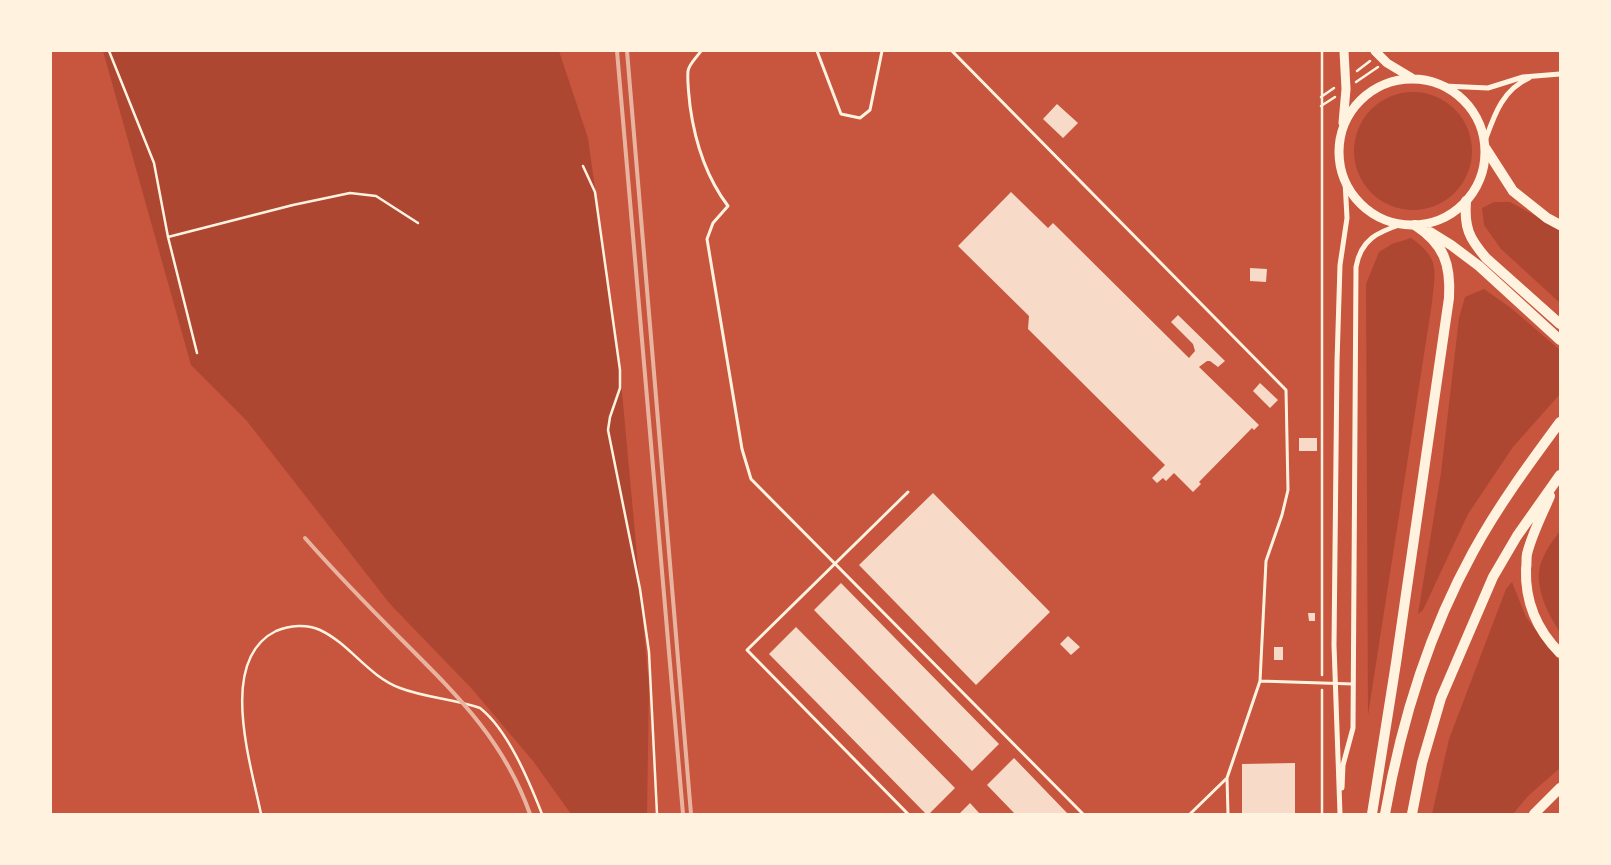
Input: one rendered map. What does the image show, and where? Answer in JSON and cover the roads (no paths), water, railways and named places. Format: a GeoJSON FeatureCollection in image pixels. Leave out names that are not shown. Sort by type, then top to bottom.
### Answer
{"type":"FeatureCollection","features":[{"type":"Feature","properties":{"kind":"highway"},"geometry":{"type":"LineString","coordinates":[[1485,145],[1513,191],[1560,226]]}},
{"type":"Feature","properties":{"kind":"highway"},"geometry":{"type":"LineString","coordinates":[[1466,201],[1466,224],[1469,236],[1476,246],[1486,258],[1560,324]]}},
{"type":"Feature","properties":{"kind":"highway"},"geometry":{"type":"LineString","coordinates":[[1415,225],[1438,236],[1465,256],[1560,340]]}},
{"type":"Feature","properties":{"kind":"highway"},"geometry":{"type":"LineString","coordinates":[[1372,814],[1449,298],[1449,273],[1445,258],[1432,237],[1415,225]]}},
{"type":"Feature","properties":{"kind":"highway"},"geometry":{"type":"LineString","coordinates":[[1385,814],[1399,740],[1428,649],[1472,553],[1494,515],[1522,472],[1560,422]]}},
{"type":"Feature","properties":{"kind":"highway"},"geometry":{"type":"LineString","coordinates":[[1560,475],[1537,525],[1527,555],[1526,579],[1528,599],[1532,613],[1539,628],[1560,653]]}},
{"type":"Feature","properties":{"kind":"highway"},"geometry":{"type":"LineString","coordinates":[[1412,814],[1422,763],[1441,698],[1493,578],[1517,536],[1560,475]]}},
{"type":"Feature","properties":{"kind":"highway"},"geometry":{"type":"LineString","coordinates":[[1534,814],[1560,788]]}},
{"type":"Feature","properties":{"kind":"main road"},"geometry":{"type":"LineString","coordinates":[[1342,131],[1352,110],[1368,93],[1389,82],[1412,78],[1428,80],[1444,86],[1464,99],[1478,119],[1485,145],[1484,168],[1477,186],[1466,201],[1452,213],[1434,221],[1415,225],[1402,224],[1378,216],[1359,202],[1345,181],[1339,156],[1346,89],[1344,51]]}},
{"type":"Feature","properties":{"kind":"main road"},"geometry":{"type":"LineString","coordinates":[[1375,51],[1387,63],[1412,78]]}},
{"type":"Feature","properties":{"kind":"street"},"geometry":{"type":"LineString","coordinates":[[1444,86],[1488,88],[1517,78],[1560,74]]}},
{"type":"Feature","properties":{"kind":"street"},"geometry":{"type":"LineString","coordinates":[[1485,145],[1500,102],[1518,84],[1534,76]]}},
{"type":"Feature","properties":{"kind":"street"},"geometry":{"type":"LineString","coordinates":[[1340,814],[1334,645],[1337,362],[1340,265],[1347,218],[1345,181]]}},
{"type":"Feature","properties":{"kind":"street"},"geometry":{"type":"LineString","coordinates":[[1340,814],[1343,766],[1354,728],[1356,267],[1358,256],[1370,239],[1380,232],[1402,224]]}},
{"type":"Feature","properties":{"kind":"lane"},"geometry":{"type":"LineString","coordinates":[[701,51],[688,69],[688,92],[693,127],[705,168],[728,206],[713,223],[707,238],[742,449],[751,479],[1082,814]]}},
{"type":"Feature","properties":{"kind":"lane"},"geometry":{"type":"LineString","coordinates":[[816,51],[841,114],[860,118],[870,110],[882,51]]}},
{"type":"Feature","properties":{"kind":"lane"},"geometry":{"type":"LineString","coordinates":[[952,51],[1286,390],[1288,490],[1282,515],[1266,561],[1260,682],[1227,778],[1228,814]]}},
{"type":"Feature","properties":{"kind":"lane"},"geometry":{"type":"LineString","coordinates":[[908,492],[747,650],[908,814]]}},
{"type":"Feature","properties":{"kind":"lane"},"geometry":{"type":"LineString","coordinates":[[1260,682],[1354,684]]}},
{"type":"Feature","properties":{"kind":"lane"},"geometry":{"type":"LineString","coordinates":[[1190,814],[1227,778]]}},
{"type":"Feature","properties":{"kind":"railway"},"geometry":{"type":"LineString","coordinates":[[617,51],[683,814]]}},
{"type":"Feature","properties":{"kind":"railway"},"geometry":{"type":"LineString","coordinates":[[627,51],[691,814]]}},
{"type":"Feature","properties":{"kind":"railway"},"geometry":{"type":"LineString","coordinates":[[305,538],[459,699],[507,763],[530,814]]}}]}
